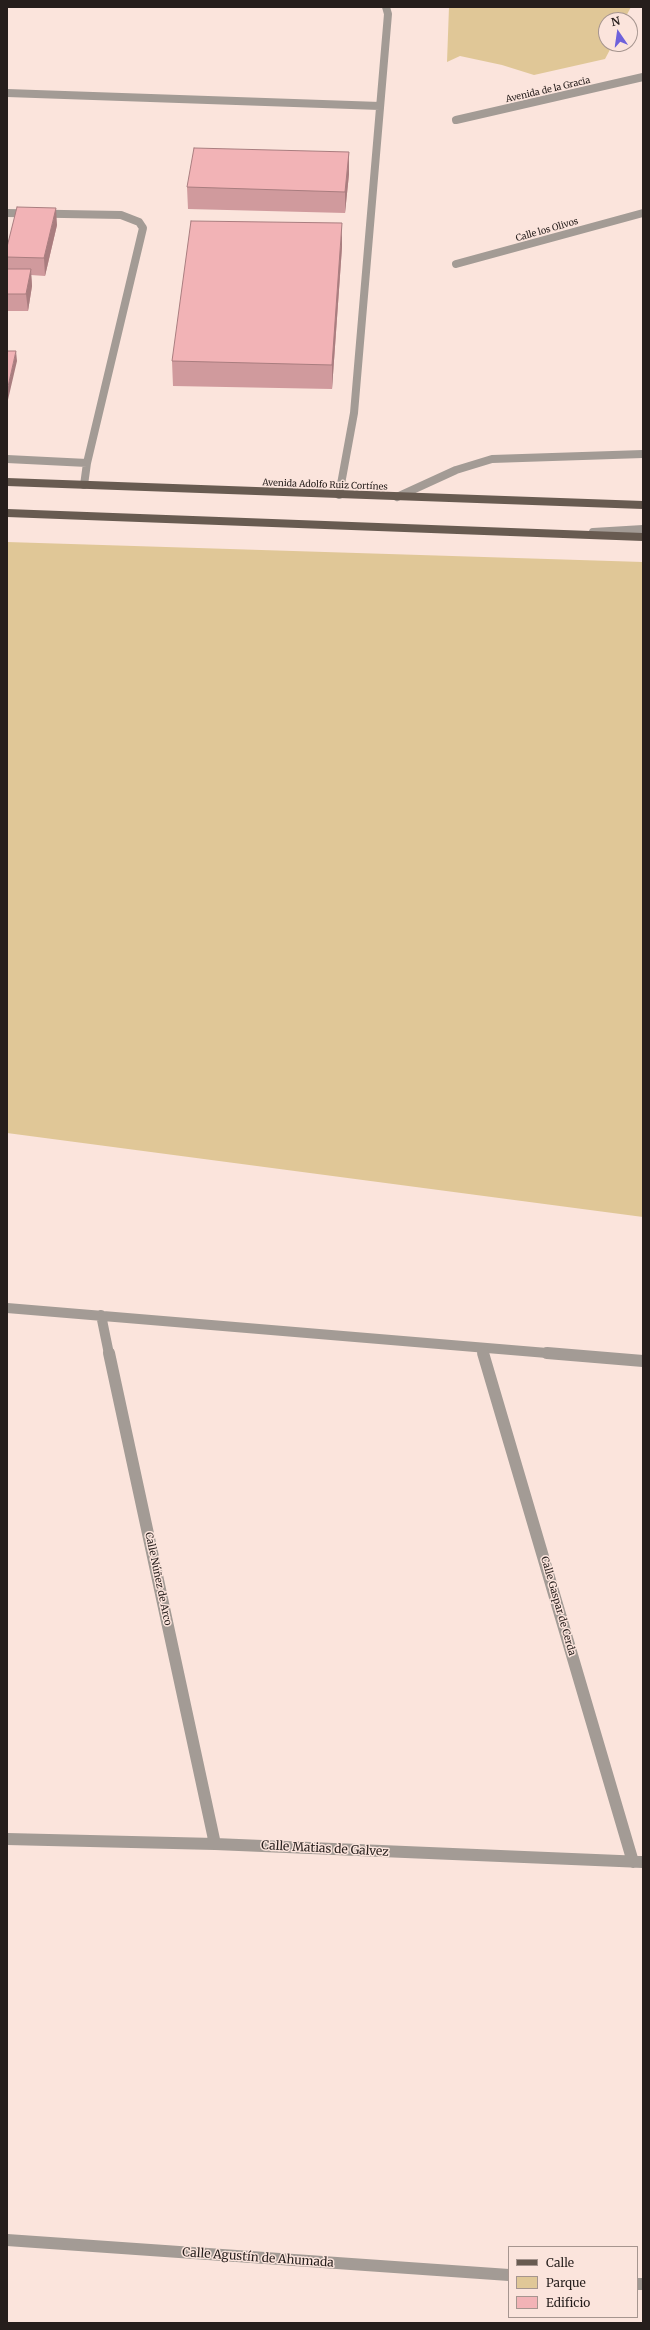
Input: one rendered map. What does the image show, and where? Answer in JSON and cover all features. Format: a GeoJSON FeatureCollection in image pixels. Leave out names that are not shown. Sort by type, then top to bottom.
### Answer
{"type":"FeatureCollection","features":[{"type":"Feature","properties":{"kind":"main road","name":"Avenida Adolfo Ruiz Cortínes"},"geometry":{"type":"LineString","coordinates":[[7,482],[643,505]]}},
{"type":"Feature","properties":{"kind":"main road"},"geometry":{"type":"LineString","coordinates":[[7,513],[643,537]]}},
{"type":"Feature","properties":{"kind":"street"},"geometry":{"type":"LineString","coordinates":[[339,495],[354,413],[388,14],[386,7]]}},
{"type":"Feature","properties":{"kind":"street","name":"Avenida de la Gracia"},"geometry":{"type":"LineString","coordinates":[[456,120],[643,77]]}},
{"type":"Feature","properties":{"kind":"street"},"geometry":{"type":"LineString","coordinates":[[7,93],[380,106]]}},
{"type":"Feature","properties":{"kind":"street","name":"Calle los Olivos"},"geometry":{"type":"LineString","coordinates":[[456,264],[643,212]]}},
{"type":"Feature","properties":{"kind":"street"},"geometry":{"type":"LineString","coordinates":[[7,213],[121,215],[135,220],[143,228],[84,485]]}},
{"type":"Feature","properties":{"kind":"street"},"geometry":{"type":"LineString","coordinates":[[397,497],[463,467],[492,459],[643,454]]}},
{"type":"Feature","properties":{"kind":"street"},"geometry":{"type":"LineString","coordinates":[[7,459],[88,463]]}},
{"type":"Feature","properties":{"kind":"street"},"geometry":{"type":"LineString","coordinates":[[495,532],[603,532],[643,529]]}},
{"type":"Feature","properties":{"kind":"street"},"geometry":{"type":"LineString","coordinates":[[7,1308],[482,1349],[643,1361]]}},
{"type":"Feature","properties":{"kind":"street","name":"Calle Núñez de Arco"},"geometry":{"type":"LineString","coordinates":[[101,1315],[215,1844]]}},
{"type":"Feature","properties":{"kind":"street","name":"Calle Gaspar de Cerda"},"geometry":{"type":"LineString","coordinates":[[482,1349],[638,1862]]}},
{"type":"Feature","properties":{"kind":"street","name":"Calle Matias de Galvez"},"geometry":{"type":"LineString","coordinates":[[7,1839],[215,1844],[638,1862]]}},
{"type":"Feature","properties":{"kind":"street","name":"Calle Agustín de Ahumada"},"geometry":{"type":"LineString","coordinates":[[7,2240],[508,2275]]}},
{"type":"Feature","properties":{"kind":"green space"},"geometry":{"type":"Polygon","coordinates":[[[449,7],[631,7],[628,12],[598,12],[598,52],[609,52],[605,59],[534,75],[502,65],[460,56],[447,62],[449,7]]]}},
{"type":"Feature","properties":{"kind":"green space"},"geometry":{"type":"Polygon","coordinates":[[[7,542],[643,562],[643,1217],[7,1133],[7,542]]]}},
{"type":"Feature","properties":{"kind":"building"},"geometry":{"type":"Polygon","coordinates":[[[194,148],[349,152],[345,192],[187,187],[194,148]]]}},
{"type":"Feature","properties":{"kind":"building"},"geometry":{"type":"Polygon","coordinates":[[[17,207],[56,208],[44,258],[7,257],[7,247],[17,207]]]}},
{"type":"Feature","properties":{"kind":"building"},"geometry":{"type":"Polygon","coordinates":[[[191,221],[342,223],[332,365],[172,361],[191,221]]]}},
{"type":"Feature","properties":{"kind":"building"},"geometry":{"type":"Polygon","coordinates":[[[7,269],[31,269],[26,294],[7,294],[7,269]]]}},
{"type":"Feature","properties":{"kind":"building"},"geometry":{"type":"Polygon","coordinates":[[[7,351],[16,351],[7,391],[7,351]]]}}]}
